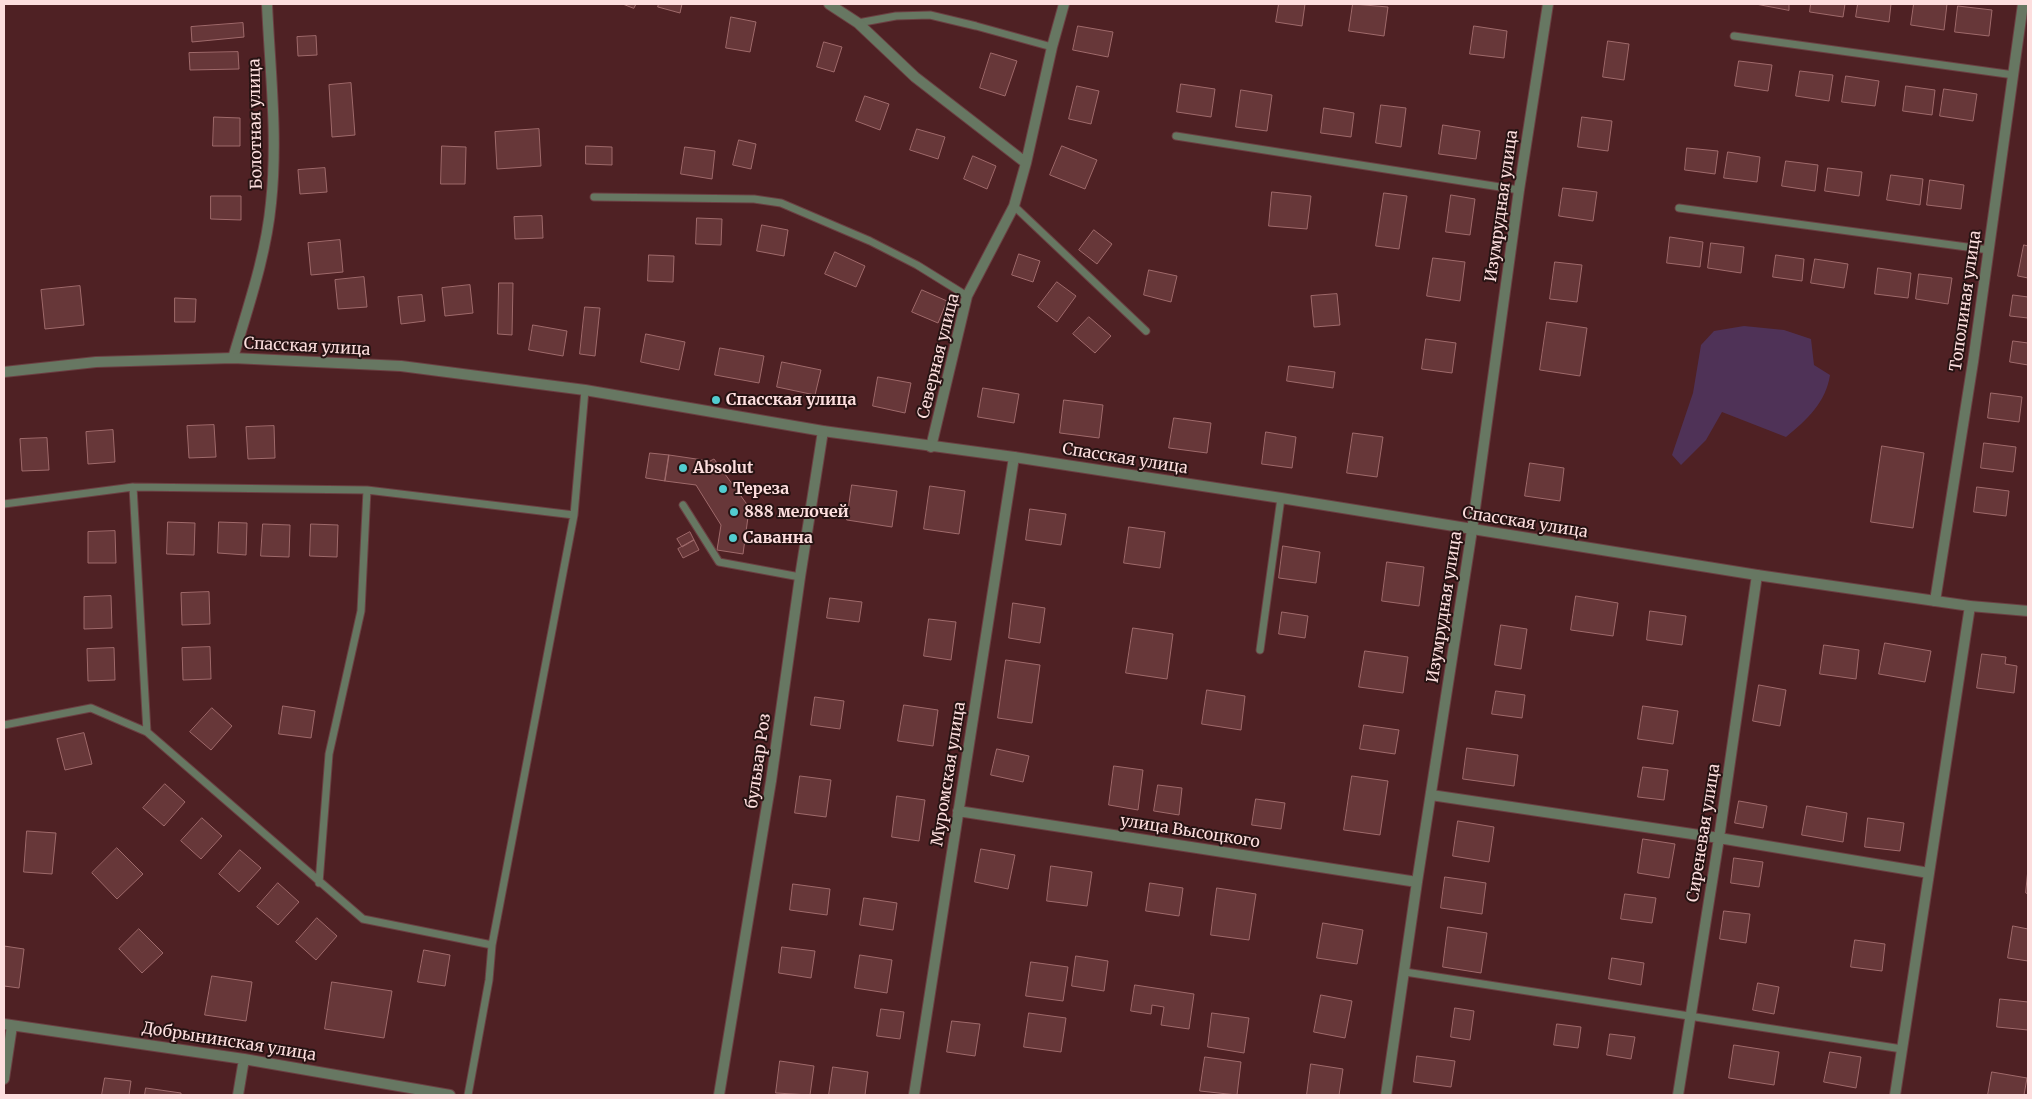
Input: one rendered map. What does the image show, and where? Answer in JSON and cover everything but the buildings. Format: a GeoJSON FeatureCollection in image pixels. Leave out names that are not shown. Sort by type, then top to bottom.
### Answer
{"type":"FeatureCollection","features":[{"type":"Feature","properties":{"kind":"street","name":"Болотная улица"},"geometry":{"type":"LineString","coordinates":[[233,358],[258,275],[267,238],[272,202],[274,136],[267,4]]}},
{"type":"Feature","properties":{"kind":"street"},"geometry":{"type":"LineString","coordinates":[[829,4],[858,23],[915,77],[1026,164]]}},
{"type":"Feature","properties":{"kind":"street","name":"Северная улица"},"geometry":{"type":"LineString","coordinates":[[931,447],[968,296],[1014,206],[1026,164],[1052,47],[1064,4]]}},
{"type":"Feature","properties":{"kind":"street","name":"Изумрудная улица"},"geometry":{"type":"LineString","coordinates":[[1386,1095],[1472,530],[1519,190],[1548,4]]}},
{"type":"Feature","properties":{"kind":"street","name":"Тополиная улица"},"geometry":{"type":"LineString","coordinates":[[1935,601],[1989,250],[2023,4]]}},
{"type":"Feature","properties":{"kind":"street","name":"Спасская улица"},"geometry":{"type":"LineString","coordinates":[[4,372],[96,362],[233,358],[401,366],[585,390],[823,431],[1281,498],[1757,575],[1970,606],[2028,611]]}},
{"type":"Feature","properties":{"kind":"street","name":"бульвар Роз"},"geometry":{"type":"LineString","coordinates":[[719,1095],[772,781],[800,577],[823,431]]}},
{"type":"Feature","properties":{"kind":"street","name":"Муромская улица"},"geometry":{"type":"LineString","coordinates":[[914,1095],[1014,458]]}},
{"type":"Feature","properties":{"kind":"street","name":"Сиреневая улица"},"geometry":{"type":"LineString","coordinates":[[1678,1095],[1719,838],[1757,575]]}},
{"type":"Feature","properties":{"kind":"street"},"geometry":{"type":"LineString","coordinates":[[1895,1095],[1970,606]]}},
{"type":"Feature","properties":{"kind":"street"},"geometry":{"type":"LineString","coordinates":[[1431,795],[1719,838],[1929,873]]}},
{"type":"Feature","properties":{"kind":"street","name":"улица Высоцкого"},"geometry":{"type":"LineString","coordinates":[[958,811],[1417,882]]}},
{"type":"Feature","properties":{"kind":"street"},"geometry":{"type":"LineString","coordinates":[[4,1079],[8,1025]]}},
{"type":"Feature","properties":{"kind":"street","name":"Добрынинская улица"},"geometry":{"type":"LineString","coordinates":[[8,1025],[244,1059],[450,1095]]}},
{"type":"Feature","properties":{"kind":"street"},"geometry":{"type":"LineString","coordinates":[[238,1095],[244,1059]]}},
{"type":"Feature","properties":{"kind":"lane"},"geometry":{"type":"LineString","coordinates":[[858,23],[896,16],[930,15],[1052,47]]}},
{"type":"Feature","properties":{"kind":"lane"},"geometry":{"type":"LineString","coordinates":[[1734,36],[2014,75]]}},
{"type":"Feature","properties":{"kind":"lane"},"geometry":{"type":"LineString","coordinates":[[1176,136],[1519,190]]}},
{"type":"Feature","properties":{"kind":"lane"},"geometry":{"type":"LineString","coordinates":[[594,198],[754,199],[781,203],[870,240],[917,265],[968,296]]}},
{"type":"Feature","properties":{"kind":"lane"},"geometry":{"type":"LineString","coordinates":[[1014,206],[1146,331]]}},
{"type":"Feature","properties":{"kind":"lane"},"geometry":{"type":"LineString","coordinates":[[1679,208],[1989,250]]}},
{"type":"Feature","properties":{"kind":"lane"},"geometry":{"type":"LineString","coordinates":[[468,1095],[489,980],[492,945],[574,515],[585,390]]}},
{"type":"Feature","properties":{"kind":"lane"},"geometry":{"type":"LineString","coordinates":[[4,504],[133,487],[367,490],[574,515]]}},
{"type":"Feature","properties":{"kind":"lane"},"geometry":{"type":"LineString","coordinates":[[133,487],[147,732]]}},
{"type":"Feature","properties":{"kind":"lane"},"geometry":{"type":"LineString","coordinates":[[319,882],[329,754],[361,611],[367,490]]}},
{"type":"Feature","properties":{"kind":"lane"},"geometry":{"type":"LineString","coordinates":[[1260,650],[1281,498]]}},
{"type":"Feature","properties":{"kind":"lane"},"geometry":{"type":"LineString","coordinates":[[683,505],[719,562],[800,577]]}},
{"type":"Feature","properties":{"kind":"lane"},"geometry":{"type":"LineString","coordinates":[[4,725],[91,708],[147,732],[363,919],[492,945]]}},
{"type":"Feature","properties":{"kind":"lane"},"geometry":{"type":"LineString","coordinates":[[1405,972],[1690,1018],[1902,1049]]}},
{"type":"Feature","properties":{"kind":"shaded area"},"geometry":{"type":"Polygon","coordinates":[[[1744,326],[1784,330],[1811,339],[1814,365],[1830,375],[1824,394],[1808,417],[1786,437],[1722,412],[1706,440],[1681,465],[1672,455],[1693,393],[1701,345],[1714,331],[1744,326]]]}},
{"type":"Feature","properties":{"kind":"place","name":"Спасская улица"},"geometry":{"type":"Point","coordinates":[716,400]}},
{"type":"Feature","properties":{"kind":"place","name":"Absolut"},"geometry":{"type":"Point","coordinates":[683,468]}},
{"type":"Feature","properties":{"kind":"place","name":"Тереза"},"geometry":{"type":"Point","coordinates":[723,489]}},
{"type":"Feature","properties":{"kind":"place","name":"888 мелочей"},"geometry":{"type":"Point","coordinates":[734,512]}},
{"type":"Feature","properties":{"kind":"place","name":"Саванна"},"geometry":{"type":"Point","coordinates":[733,538]}}]}
